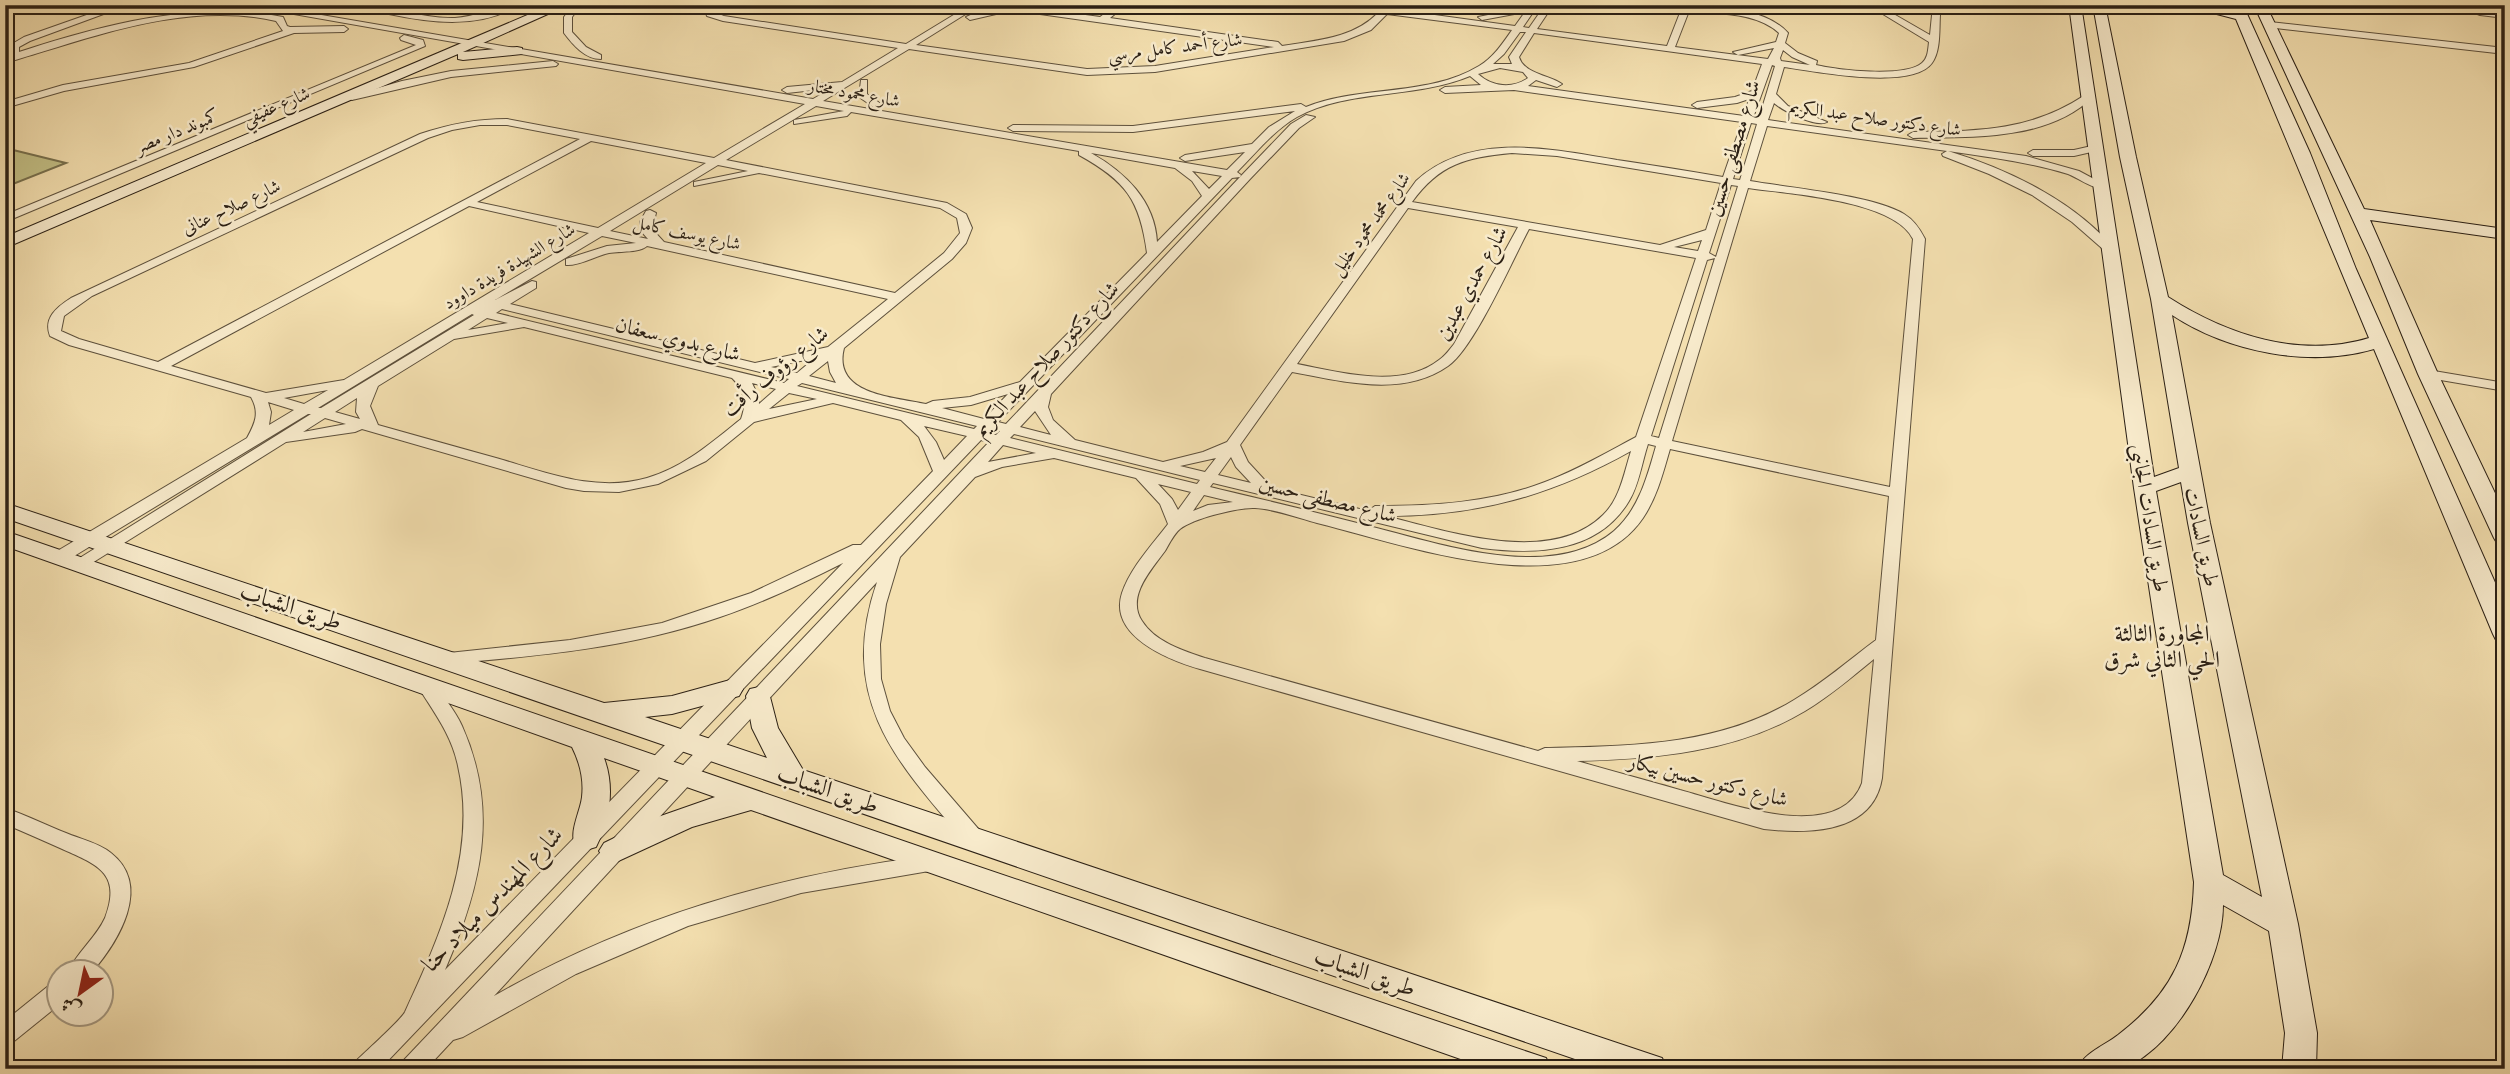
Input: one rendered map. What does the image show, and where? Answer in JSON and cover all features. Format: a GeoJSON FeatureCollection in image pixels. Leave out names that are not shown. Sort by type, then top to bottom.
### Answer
{"type":"FeatureCollection","features":[{"type":"Feature","properties":{"kind":"main road","name":"شارع عفيفي"},"geometry":{"type":"LineString","coordinates":[[5,232],[339,101],[422,65],[544,5]]}},
{"type":"Feature","properties":{"kind":"main road","name":"شارع عفيفي"},"geometry":{"type":"LineString","coordinates":[[5,243],[156,173],[456,42],[477,39],[562,5]]}},
{"type":"Feature","properties":{"kind":"main road"},"geometry":{"type":"LineString","coordinates":[[2188,5],[2239,11],[2302,153],[2347,269],[2381,341],[2505,634]]}},
{"type":"Feature","properties":{"kind":"main road"},"geometry":{"type":"LineString","coordinates":[[2260,5],[2379,257],[2428,374],[2505,538]]}},
{"type":"Feature","properties":{"kind":"main road","name":"طريق السادات"},"geometry":{"type":"LineString","coordinates":[[2079,7],[2114,85],[2126,224],[2160,299],[2189,472],[2283,924],[2301,1033],[2299,1069]]}},
{"type":"Feature","properties":{"kind":"main road","name":"طريق السادات الجانبى"},"geometry":{"type":"LineString","coordinates":[[2079,7],[2087,89],[2102,186],[2126,224],[2112,253],[2145,488],[2209,882],[2210,913],[2205,941],[2181,994],[2162,1018],[2139,1040],[2094,1069]]}},
{"type":"Feature","properties":{"kind":"main road"},"geometry":{"type":"LineString","coordinates":[[422,65],[460,56],[520,48],[516,30],[528,20]]}},
{"type":"Feature","properties":{"kind":"main road"},"geometry":{"type":"LineString","coordinates":[[2087,89],[2114,85]]}},
{"type":"Feature","properties":{"kind":"main road"},"geometry":{"type":"LineString","coordinates":[[2302,153],[2337,169]]}},
{"type":"Feature","properties":{"kind":"main road"},"geometry":{"type":"LineString","coordinates":[[2360,218],[2505,234]]}},
{"type":"Feature","properties":{"kind":"main road"},"geometry":{"type":"LineString","coordinates":[[2360,218],[2505,243]]}},
{"type":"Feature","properties":{"kind":"main road"},"geometry":{"type":"LineString","coordinates":[[2347,269],[2379,257]]}},
{"type":"Feature","properties":{"kind":"main road"},"geometry":{"type":"LineString","coordinates":[[2160,299],[2208,327],[2264,344],[2302,351],[2337,352],[2367,347],[2381,341]]}},
{"type":"Feature","properties":{"kind":"main road"},"geometry":{"type":"LineString","coordinates":[[2145,488],[2189,472]]}},
{"type":"Feature","properties":{"kind":"main road","name":"طريق الشباب"},"geometry":{"type":"LineString","coordinates":[[5,510],[84,551],[426,685],[1534,1069]]}},
{"type":"Feature","properties":{"kind":"main road","name":"طريق الشباب"},"geometry":{"type":"LineString","coordinates":[[5,538],[84,551],[443,658],[1650,1069]]}},
{"type":"Feature","properties":{"kind":"main road"},"geometry":{"type":"LineString","coordinates":[[592,708],[644,709],[730,689]]}},
{"type":"Feature","properties":{"kind":"main road"},"geometry":{"type":"LineString","coordinates":[[759,696],[758,711],[793,777]]}},
{"type":"Feature","properties":{"kind":"main road"},"geometry":{"type":"LineString","coordinates":[[582,739],[593,760],[598,783],[595,810],[586,839]]}},
{"type":"Feature","properties":{"kind":"main road"},"geometry":{"type":"LineString","coordinates":[[614,851],[688,816],[754,799]]}},
{"type":"Feature","properties":{"kind":"main road"},"geometry":{"type":"LineString","coordinates":[[2209,882],[2283,924]]}},
{"type":"Feature","properties":{"kind":"street"},"geometry":{"type":"LineString","coordinates":[[10,53],[15,46],[27,39],[124,5]]}},
{"type":"Feature","properties":{"kind":"street"},"geometry":{"type":"LineString","coordinates":[[10,53],[152,6],[183,5]]}},
{"type":"Feature","properties":{"kind":"street"},"geometry":{"type":"LineString","coordinates":[[247,5],[306,15],[342,17]]}},
{"type":"Feature","properties":{"kind":"street"},"geometry":{"type":"LineString","coordinates":[[286,5],[456,42]]}},
{"type":"Feature","properties":{"kind":"street"},"geometry":{"type":"LineString","coordinates":[[5,105],[63,88],[191,65],[290,30],[342,17],[359,5],[444,22],[479,19],[515,5]]}},
{"type":"Feature","properties":{"kind":"street"},"geometry":{"type":"LineString","coordinates":[[577,5],[568,17],[568,33],[583,49],[598,57]]}},
{"type":"Feature","properties":{"kind":"street"},"geometry":{"type":"LineString","coordinates":[[707,5],[710,14],[723,18],[872,41],[933,35],[957,55]]}},
{"type":"Feature","properties":{"kind":"street"},"geometry":{"type":"LineString","coordinates":[[988,5],[1019,7],[1294,47]]}},
{"type":"Feature","properties":{"kind":"street","name":"شارع الشهيدة فريدة داوود"},"geometry":{"type":"LineString","coordinates":[[84,551],[250,442],[306,409],[439,342],[556,258],[684,181],[756,149],[792,121],[913,48],[965,11],[988,5]]}},
{"type":"Feature","properties":{"kind":"street"},"geometry":{"type":"LineString","coordinates":[[1102,20],[1122,5]]}},
{"type":"Feature","properties":{"kind":"street"},"geometry":{"type":"LineString","coordinates":[[1374,5],[1518,27],[1671,46],[1773,63],[1795,55],[1817,66]]}},
{"type":"Feature","properties":{"kind":"street"},"geometry":{"type":"LineString","coordinates":[[1409,5],[1424,14]]}},
{"type":"Feature","properties":{"kind":"street"},"geometry":{"type":"LineString","coordinates":[[1872,5],[1933,41]]}},
{"type":"Feature","properties":{"kind":"street"},"geometry":{"type":"LineString","coordinates":[[1725,54],[1748,64],[1817,66],[1878,74],[1910,72],[1928,64],[1936,15],[1929,5]]}},
{"type":"Feature","properties":{"kind":"street"},"geometry":{"type":"LineString","coordinates":[[2458,5],[2480,12],[2505,15]]}},
{"type":"Feature","properties":{"kind":"street"},"geometry":{"type":"LineString","coordinates":[[1343,6],[1388,8]]}},
{"type":"Feature","properties":{"kind":"street"},"geometry":{"type":"LineString","coordinates":[[1343,6],[1366,15],[1373,24],[1424,14]]}},
{"type":"Feature","properties":{"kind":"street"},"geometry":{"type":"LineString","coordinates":[[1671,46],[1687,6],[1745,15],[1772,23],[1784,33],[1773,63]]}},
{"type":"Feature","properties":{"kind":"street"},"geometry":{"type":"LineString","coordinates":[[5,60],[126,20],[186,8],[218,7],[271,16],[280,19],[283,28],[290,30]]}},
{"type":"Feature","properties":{"kind":"street"},"geometry":{"type":"LineString","coordinates":[[965,11],[1019,7]]}},
{"type":"Feature","properties":{"kind":"street"},"geometry":{"type":"LineString","coordinates":[[1468,20],[1532,7]]}},
{"type":"Feature","properties":{"kind":"street","name":"شارع دكتور صلاح عبد الكريم"},"geometry":{"type":"LineString","coordinates":[[1479,69],[1497,56],[1532,7]]}},
{"type":"Feature","properties":{"kind":"street","name":"شارع أحمد كامل مرسي"},"geometry":{"type":"LineString","coordinates":[[872,41],[1087,72],[1155,69],[1351,36],[1373,24],[1388,8]]}},
{"type":"Feature","properties":{"kind":"street"},"geometry":{"type":"LineString","coordinates":[[1547,8],[1553,21],[1583,35]]}},
{"type":"Feature","properties":{"kind":"street"},"geometry":{"type":"LineString","coordinates":[[1479,69],[1474,78],[1478,81],[1507,87],[1527,83],[1532,78],[1529,72],[1514,60],[1547,8]]}},
{"type":"Feature","properties":{"kind":"street"},"geometry":{"type":"LineString","coordinates":[[290,30],[295,20],[323,12]]}},
{"type":"Feature","properties":{"kind":"street","name":"شارع محمود مختار"},"geometry":{"type":"LineString","coordinates":[[342,17],[477,39],[583,62],[826,100],[1071,147],[1181,161]]}},
{"type":"Feature","properties":{"kind":"street"},"geometry":{"type":"LineString","coordinates":[[1468,20],[1507,42]]}},
{"type":"Feature","properties":{"kind":"street"},"geometry":{"type":"LineString","coordinates":[[2270,25],[2505,51]]}},
{"type":"Feature","properties":{"kind":"street","name":"كمبوند دار مصر"},"geometry":{"type":"LineString","coordinates":[[5,219],[417,49],[422,44],[349,29],[290,30]]}},
{"type":"Feature","properties":{"kind":"street"},"geometry":{"type":"LineString","coordinates":[[1522,44],[1583,35]]}},
{"type":"Feature","properties":{"kind":"street"},"geometry":{"type":"LineString","coordinates":[[1214,36],[1233,48],[1230,57]]}},
{"type":"Feature","properties":{"kind":"street"},"geometry":{"type":"LineString","coordinates":[[872,41],[883,50],[890,61],[957,55]]}},
{"type":"Feature","properties":{"kind":"street","name":"شارع محمود مختار"},"geometry":{"type":"LineString","coordinates":[[520,48],[598,57],[783,93]]}},
{"type":"Feature","properties":{"kind":"street"},"geometry":{"type":"LineString","coordinates":[[1725,54],[1751,51],[1792,71],[1817,66]]}},
{"type":"Feature","properties":{"kind":"street"},"geometry":{"type":"LineString","coordinates":[[339,101],[400,83],[458,72],[583,62]]}},
{"type":"Feature","properties":{"kind":"street","name":"شارع مصطفى حسين"},"geometry":{"type":"LineString","coordinates":[[1004,434],[1068,450],[1140,474],[1205,483],[1267,498],[1476,557],[1521,561],[1558,559],[1591,551],[1609,543],[1635,521],[1649,493],[1737,206],[1733,162],[1756,93],[1773,63]]}},
{"type":"Feature","properties":{"kind":"street","name":"شارع مصطفى حسين"},"geometry":{"type":"LineString","coordinates":[[1267,498],[1348,511],[1486,544],[1533,547],[1555,544],[1592,531],[1617,511],[1628,485],[1720,203],[1750,164],[1771,95],[1773,63]]}},
{"type":"Feature","properties":{"kind":"street","name":"شارع دكتور صلاح عبد الكريم"},"geometry":{"type":"LineString","coordinates":[[684,774],[1047,389],[1241,172],[1255,147],[1281,122],[1320,105],[1444,82],[1479,69],[1510,66],[1563,86],[1909,139],[2026,155],[2074,153],[2096,148]]}},
{"type":"Feature","properties":{"kind":"street"},"geometry":{"type":"LineString","coordinates":[[858,81],[862,95],[874,109],[792,121],[783,93],[858,81]]}},
{"type":"Feature","properties":{"kind":"street","name":"شارع دكتور صلاح عبد الكريم"},"geometry":{"type":"LineString","coordinates":[[657,765],[1208,196],[1295,126],[1314,116],[1441,91],[1507,87],[1694,108]]}},
{"type":"Feature","properties":{"kind":"street"},"geometry":{"type":"LineString","coordinates":[[1909,139],[2032,125],[2063,114],[2087,89]]}},
{"type":"Feature","properties":{"kind":"street"},"geometry":{"type":"LineString","coordinates":[[1694,108],[1725,103],[1756,93]]}},
{"type":"Feature","properties":{"kind":"street"},"geometry":{"type":"LineString","coordinates":[[1771,95],[1797,114],[1827,127]]}},
{"type":"Feature","properties":{"kind":"street"},"geometry":{"type":"LineString","coordinates":[[1011,128],[1133,129],[1320,105]]}},
{"type":"Feature","properties":{"kind":"street"},"geometry":{"type":"LineString","coordinates":[[1694,108],[1728,125],[1741,138]]}},
{"type":"Feature","properties":{"kind":"street","name":"شارع محمود مختار"},"geometry":{"type":"LineString","coordinates":[[874,109],[1011,128],[1241,172]]}},
{"type":"Feature","properties":{"kind":"street","name":"شارع صلاح عنانى"},"geometry":{"type":"LineString","coordinates":[[322,414],[62,339],[52,326],[62,310],[88,293],[436,131],[465,123],[494,121],[723,163]]}},
{"type":"Feature","properties":{"kind":"street"},"geometry":{"type":"LineString","coordinates":[[1757,141],[1786,132],[1827,127]]}},
{"type":"Feature","properties":{"kind":"street"},"geometry":{"type":"LineString","coordinates":[[158,367],[591,138]]}},
{"type":"Feature","properties":{"kind":"street"},"geometry":{"type":"LineString","coordinates":[[1909,139],[1988,169],[2045,196],[2090,229],[2112,253]]}},
{"type":"Feature","properties":{"kind":"street"},"geometry":{"type":"LineString","coordinates":[[1071,147],[1112,170],[1140,200],[1152,234],[1152,253]]}},
{"type":"Feature","properties":{"kind":"street"},"geometry":{"type":"LineString","coordinates":[[1208,196],[1181,161],[1255,147]]}},
{"type":"Feature","properties":{"kind":"street"},"geometry":{"type":"LineString","coordinates":[[673,153],[756,149],[761,163],[777,173]]}},
{"type":"Feature","properties":{"kind":"street","name":"شارع محمد محمود خليل"},"geometry":{"type":"LineString","coordinates":[[1205,483],[1420,183],[1440,166],[1491,152],[1557,153],[1735,182]]}},
{"type":"Feature","properties":{"kind":"street"},"geometry":{"type":"LineString","coordinates":[[673,153],[681,157],[688,168],[684,181]]}},
{"type":"Feature","properties":{"kind":"street","name":"شارع دكتور صلاح عبد الكريم"},"geometry":{"type":"LineString","coordinates":[[2026,155],[2076,173],[2102,186]]}},
{"type":"Feature","properties":{"kind":"street"},"geometry":{"type":"LineString","coordinates":[[1677,173],[1733,162]]}},
{"type":"Feature","properties":{"kind":"street","name":"شارع الشهيدة فريدة داوود"},"geometry":{"type":"LineString","coordinates":[[499,305],[698,184],[723,163]]}},
{"type":"Feature","properties":{"kind":"street","name":"شارع رؤوف رأفت"},"geometry":{"type":"LineString","coordinates":[[322,414],[566,483],[602,489],[646,483],[667,477],[701,458],[948,256],[964,239],[967,223],[962,216],[943,205],[723,163]]}},
{"type":"Feature","properties":{"kind":"street"},"geometry":{"type":"LineString","coordinates":[[1750,164],[1768,179],[1799,192]]}},
{"type":"Feature","properties":{"kind":"street"},"geometry":{"type":"LineString","coordinates":[[698,184],[737,175],[777,173]]}},
{"type":"Feature","properties":{"kind":"street"},"geometry":{"type":"LineString","coordinates":[[1677,173],[1704,186],[1720,203]]}},
{"type":"Feature","properties":{"kind":"street","name":"شارع دكتور حسين بيكار"},"geometry":{"type":"LineString","coordinates":[[1205,483],[1131,589],[1128,604],[1132,619],[1141,633],[1156,645],[1200,663],[1765,821],[1818,824],[1842,816],[1857,805],[1870,789],[1919,239],[1916,230],[1907,221],[1884,209],[1735,182]]}},
{"type":"Feature","properties":{"kind":"street"},"geometry":{"type":"LineString","coordinates":[[1737,206],[1762,195],[1799,192]]}},
{"type":"Feature","properties":{"kind":"street","name":"شارع يوسف كامل"},"geometry":{"type":"LineString","coordinates":[[468,203],[898,297]]}},
{"type":"Feature","properties":{"kind":"street"},"geometry":{"type":"LineString","coordinates":[[1405,204],[1721,259]]}},
{"type":"Feature","properties":{"kind":"street"},"geometry":{"type":"LineString","coordinates":[[558,223],[599,219],[637,209]]}},
{"type":"Feature","properties":{"kind":"street"},"geometry":{"type":"LineString","coordinates":[[650,213],[646,230],[651,238],[661,245]]}},
{"type":"Feature","properties":{"kind":"street"},"geometry":{"type":"LineString","coordinates":[[556,258],[568,242],[569,235],[558,223]]}},
{"type":"Feature","properties":{"kind":"street","name":"شارع حمدي عبدين"},"geometry":{"type":"LineString","coordinates":[[1289,367],[1379,380],[1412,376],[1440,366],[1452,357],[1460,346],[1525,225]]}},
{"type":"Feature","properties":{"kind":"street"},"geometry":{"type":"LineString","coordinates":[[1645,246],[1676,244],[1710,232]]}},
{"type":"Feature","properties":{"kind":"street"},"geometry":{"type":"LineString","coordinates":[[570,262],[607,250],[661,245]]}},
{"type":"Feature","properties":{"kind":"street"},"geometry":{"type":"LineString","coordinates":[[439,342],[490,329],[544,322],[536,300],[542,279]]}},
{"type":"Feature","properties":{"kind":"street","name":"شارع بدوي سعفان"},"geometry":{"type":"LineString","coordinates":[[470,310],[499,305],[544,322],[799,378],[977,435],[1004,434]]}},
{"type":"Feature","properties":{"kind":"street","name":"شارع بدوي سعفان"},"geometry":{"type":"LineString","coordinates":[[485,307],[788,388],[849,396]]}},
{"type":"Feature","properties":{"kind":"street","name":"شارع الشهيدة فريدة داوود"},"geometry":{"type":"LineString","coordinates":[[84,551],[322,414],[369,378],[470,310]]}},
{"type":"Feature","properties":{"kind":"street"},"geometry":{"type":"LineString","coordinates":[[746,365],[793,360],[837,348]]}},
{"type":"Feature","properties":{"kind":"street"},"geometry":{"type":"LineString","coordinates":[[745,423],[783,409],[849,396],[835,371],[833,360],[837,348]]}},
{"type":"Feature","properties":{"kind":"street"},"geometry":{"type":"LineString","coordinates":[[2428,374],[2505,387]]}},
{"type":"Feature","properties":{"kind":"street"},"geometry":{"type":"LineString","coordinates":[[735,375],[751,391],[753,401],[745,423]]}},
{"type":"Feature","properties":{"kind":"street"},"geometry":{"type":"LineString","coordinates":[[257,396],[311,390],[369,378],[362,412],[373,428]]}},
{"type":"Feature","properties":{"kind":"street"},"geometry":{"type":"LineString","coordinates":[[941,472],[932,445],[907,411],[971,401],[1026,384]]}},
{"type":"Feature","properties":{"kind":"street"},"geometry":{"type":"LineString","coordinates":[[963,478],[979,469],[999,463],[1068,450],[1042,412],[1040,400],[1047,389]]}},
{"type":"Feature","properties":{"kind":"street"},"geometry":{"type":"LineString","coordinates":[[250,442],[264,421],[263,403],[257,396]]}},
{"type":"Feature","properties":{"kind":"street","name":"شارع بدوي سعفان"},"geometry":{"type":"LineString","coordinates":[[907,411],[988,424],[1004,434]]}},
{"type":"Feature","properties":{"kind":"street"},"geometry":{"type":"LineString","coordinates":[[266,448],[310,434],[373,428]]}},
{"type":"Feature","properties":{"kind":"street"},"geometry":{"type":"LineString","coordinates":[[1348,511],[1447,509],[1514,497],[1572,477],[1643,439],[1897,493]]}},
{"type":"Feature","properties":{"kind":"street"},"geometry":{"type":"LineString","coordinates":[[1140,474],[1167,502],[1176,525],[1200,513],[1267,498],[1248,474],[1233,445],[1199,458],[1160,465]]}},
{"type":"Feature","properties":{"kind":"street","name":"شارع مصطفى حسين"},"geometry":{"type":"LineString","coordinates":[[1068,450],[1160,465],[1205,483]]}},
{"type":"Feature","properties":{"kind":"street"},"geometry":{"type":"LineString","coordinates":[[443,658],[568,647],[653,631],[734,607],[871,544]]}},
{"type":"Feature","properties":{"kind":"street"},"geometry":{"type":"LineString","coordinates":[[898,547],[881,588],[870,632],[870,655],[878,702],[900,748],[976,840]]}},
{"type":"Feature","properties":{"kind":"street"},"geometry":{"type":"LineString","coordinates":[[1529,755],[1670,750],[1742,733],[1800,705],[1885,642]]}},
{"type":"Feature","properties":{"kind":"street"},"geometry":{"type":"LineString","coordinates":[[406,1025],[434,974],[454,925],[467,880],[474,839],[475,801],[470,766],[460,736],[446,708],[426,685]]}},
{"type":"Feature","properties":{"kind":"street","name":"شارع المهندس ميلاد حنا"},"geometry":{"type":"LineString","coordinates":[[364,1069],[657,765]]}},
{"type":"Feature","properties":{"kind":"street"},"geometry":{"type":"LineString","coordinates":[[411,1069],[684,774]]}},
{"type":"Feature","properties":{"kind":"street"},"geometry":{"type":"LineString","coordinates":[[12,823],[104,859],[117,874],[121,894],[116,917],[103,943],[91,958]]}},
{"type":"Feature","properties":{"kind":"street"},"geometry":{"type":"LineString","coordinates":[[438,1040],[568,967],[631,938],[694,914],[815,880],[934,863]]}},
{"type":"Feature","properties":{"kind":"street"},"geometry":{"type":"LineString","coordinates":[[5,1035],[46,1001]]}},
{"type":"Feature","properties":{"kind":"shaded area"},"geometry":{"type":"Polygon","coordinates":[[[5,148],[66,163],[13,184],[5,182],[5,148]]]}},
{"type":"Feature","properties":{"kind":"district","name":"المجاورة الثالثة الحي الثاني شرق"},"geometry":{"type":"Point","coordinates":[2162,646]}}]}
